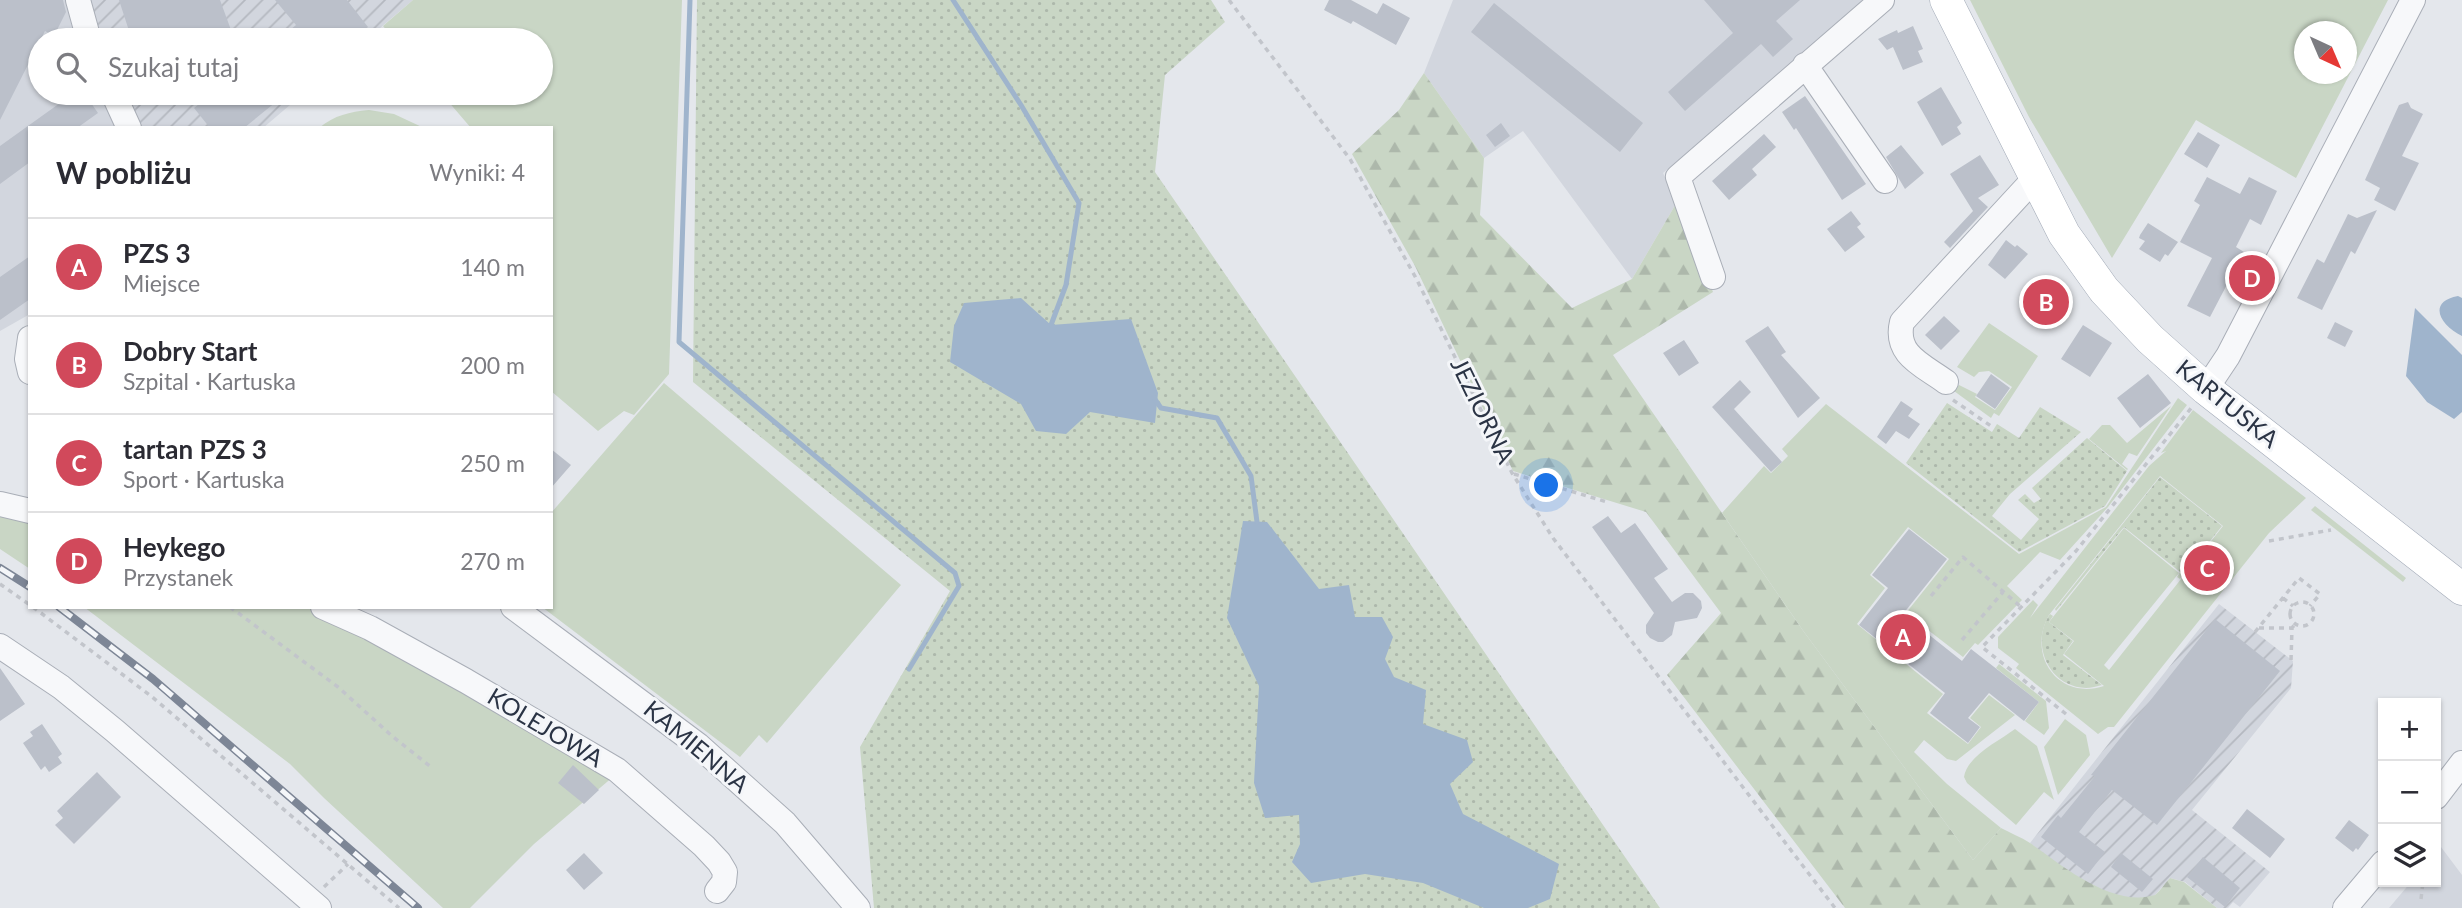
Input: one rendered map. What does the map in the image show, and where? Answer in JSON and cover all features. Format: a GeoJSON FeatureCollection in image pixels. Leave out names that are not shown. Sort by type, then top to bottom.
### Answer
{"type":"FeatureCollection","features":[{"type":"Feature","properties":{"kind":"main road","name":"KARTUSKA"},"geometry":{"type":"LineString","coordinates":[[1946,0],[2064,234],[2104,290],[2201,396],[2462,589]]}},
{"type":"Feature","properties":{"kind":"street"},"geometry":{"type":"LineString","coordinates":[[78,0],[86,28]]}},
{"type":"Feature","properties":{"kind":"street"},"geometry":{"type":"LineString","coordinates":[[1713,277],[1678,177],[1882,0]]}},
{"type":"Feature","properties":{"kind":"street"},"geometry":{"type":"LineString","coordinates":[[2201,396],[2228,356],[2413,0]]}},
{"type":"Feature","properties":{"kind":"street"},"geometry":{"type":"LineString","coordinates":[[1805,65],[1885,181]]}},
{"type":"Feature","properties":{"kind":"street"},"geometry":{"type":"LineString","coordinates":[[118,105],[128,126]]}},
{"type":"Feature","properties":{"kind":"street"},"geometry":{"type":"LineString","coordinates":[[1947,382],[1905,351],[1900,343],[1902,322],[2035,178]]}},
{"type":"Feature","properties":{"kind":"street"},"geometry":{"type":"LineString","coordinates":[[0,504],[28,511]]}},
{"type":"Feature","properties":{"kind":"street","name":"KOLEJOWA"},"geometry":{"type":"LineString","coordinates":[[327,609],[370,628],[466,681],[617,770],[719,862],[725,872],[724,882],[717,891]]}},
{"type":"Feature","properties":{"kind":"street","name":"KAMIENNA"},"geometry":{"type":"LineString","coordinates":[[516,609],[698,745],[785,823],[858,908]]}},
{"type":"Feature","properties":{"kind":"street"},"geometry":{"type":"LineString","coordinates":[[0,646],[61,687],[115,731],[315,904]]}},
{"type":"Feature","properties":{"kind":"street"},"geometry":{"type":"LineString","coordinates":[[2441,790],[2462,763]]}},
{"type":"Feature","properties":{"kind":"street"},"geometry":{"type":"LineString","coordinates":[[2346,908],[2378,869]]}},
{"type":"Feature","properties":{"kind":"path","name":"JEZIORNA"},"geometry":{"type":"LineString","coordinates":[[1229,0],[1350,159],[1417,279],[1512,473],[1553,538],[1835,908]]}},
{"type":"Feature","properties":{"kind":"path"},"geometry":{"type":"LineString","coordinates":[[1947,382],[1945,394],[1991,426]]}},
{"type":"Feature","properties":{"kind":"path"},"geometry":{"type":"LineString","coordinates":[[2066,714],[1982,647],[2102,521],[2201,396]]}},
{"type":"Feature","properties":{"kind":"path"},"geometry":{"type":"LineString","coordinates":[[1512,473],[1606,502]]}},
{"type":"Feature","properties":{"kind":"path"},"geometry":{"type":"LineString","coordinates":[[2269,541],[2331,530]]}},
{"type":"Feature","properties":{"kind":"path"},"geometry":{"type":"LineString","coordinates":[[1931,596],[1963,557],[2021,607]]}},
{"type":"Feature","properties":{"kind":"path"},"geometry":{"type":"LineString","coordinates":[[2291,660],[2293,626],[2290,614],[2293,606],[2301,603],[2310,606],[2314,613],[2311,622],[2302,626],[2293,626],[2256,630],[2299,578],[2320,594],[2310,606]]}},
{"type":"Feature","properties":{"kind":"path"},"geometry":{"type":"LineString","coordinates":[[0,584],[28,604]]}},
{"type":"Feature","properties":{"kind":"path"},"geometry":{"type":"LineString","coordinates":[[1962,640],[2004,592]]}},
{"type":"Feature","properties":{"kind":"path"},"geometry":{"type":"LineString","coordinates":[[2283,598],[2293,606]]}},
{"type":"Feature","properties":{"kind":"path"},"geometry":{"type":"LineString","coordinates":[[35,609],[151,696],[399,908]]}},
{"type":"Feature","properties":{"kind":"path"},"geometry":{"type":"LineString","coordinates":[[233,609],[338,687],[431,767]]}},
{"type":"Feature","properties":{"kind":"path"},"geometry":{"type":"LineString","coordinates":[[315,904],[348,864]]}},
{"type":"Feature","properties":{"kind":"path"},"geometry":{"type":"LineString","coordinates":[[2421,899],[2422,887]]}},
{"type":"Feature","properties":{"kind":"shaded area"},"geometry":{"type":"Polygon","coordinates":[[[0,0],[66,0],[72,28],[28,28],[28,105],[106,105],[116,126],[28,126],[28,315],[0,331],[0,0]]]}},
{"type":"Feature","properties":{"kind":"shaded area"},"geometry":{"type":"Polygon","coordinates":[[[87,0],[413,0],[380,28],[96,28],[87,0]]]}},
{"type":"Feature","properties":{"kind":"shaded area"},"geometry":{"type":"Polygon","coordinates":[[[1453,0],[1866,0],[1663,173],[1677,202],[1632,279],[1523,131],[1484,158],[1424,73],[1453,0]]]}},
{"type":"Feature","properties":{"kind":"shaded area"},"geometry":{"type":"Polygon","coordinates":[[[129,105],[290,105],[265,126],[139,126],[129,105]]]}},
{"type":"Feature","properties":{"kind":"shaded area"},"geometry":{"type":"Polygon","coordinates":[[[2219,604],[2293,661],[2291,688],[2192,810],[2270,872],[2240,907],[2233,902],[2228,908],[2217,908],[2185,882],[2170,878],[2155,895],[2144,902],[2132,905],[2104,900],[2090,894],[2030,843],[2219,604]]]}},
{"type":"Feature","properties":{"kind":"shaded area"},"geometry":{"type":"Polygon","coordinates":[[[2441,847],[2462,875],[2462,908],[2389,908],[2407,887],[2441,887],[2441,847]]]}},
{"type":"Feature","properties":{"kind":"green space"},"geometry":{"type":"Polygon","coordinates":[[[413,0],[682,0],[669,374],[634,415],[624,411],[598,431],[553,393],[553,126],[469,126],[451,105],[553,105],[553,28],[383,26],[413,0]]]}},
{"type":"Feature","properties":{"kind":"green space"},"geometry":{"type":"Polygon","coordinates":[[[697,0],[1211,0],[1225,22],[1165,75],[1155,172],[1660,908],[874,908],[860,747],[950,591],[693,382],[697,0]]]}},
{"type":"Feature","properties":{"kind":"green space"},"geometry":{"type":"Polygon","coordinates":[[[1970,0],[2388,0],[2357,60],[2357,21],[2294,21],[2294,84],[2345,84],[2296,178],[2196,120],[2112,258],[2029,117],[1970,0]]]}},
{"type":"Feature","properties":{"kind":"green space"},"geometry":{"type":"Polygon","coordinates":[[[1424,73],[1484,158],[1480,215],[1572,308],[1632,279],[1677,202],[1713,292],[1613,355],[1804,632],[1973,860],[2001,828],[2027,841],[2072,873],[2105,890],[2139,897],[2155,895],[2170,878],[2184,882],[2217,908],[1845,908],[1667,675],[1721,613],[1646,512],[1513,471],[1415,266],[1352,154],[1399,110],[1424,73]]]}},
{"type":"Feature","properties":{"kind":"green space"},"geometry":{"type":"Polygon","coordinates":[[[369,110],[394,114],[420,126],[322,126],[342,115],[369,110]]]}},
{"type":"Feature","properties":{"kind":"green space"},"geometry":{"type":"Polygon","coordinates":[[[1989,323],[2038,356],[1999,416],[1994,413],[1991,418],[1954,391],[1959,385],[1977,394],[1975,397],[1995,410],[2012,387],[1989,371],[1979,372],[1974,377],[1957,367],[1989,323]]]}},
{"type":"Feature","properties":{"kind":"green space"},"geometry":{"type":"Polygon","coordinates":[[[664,383],[901,585],[767,743],[759,735],[740,757],[545,609],[553,609],[553,511],[664,383]]]}},
{"type":"Feature","properties":{"kind":"green space"},"geometry":{"type":"Polygon","coordinates":[[[2178,398],[2187,405],[2108,507],[2060,560],[2040,552],[2007,586],[2022,600],[1963,657],[1906,613],[1949,559],[1908,527],[1870,575],[1885,588],[1857,624],[1943,694],[1927,713],[1968,744],[1981,727],[1970,718],[1989,695],[2015,715],[1956,761],[1947,759],[1924,740],[1914,752],[1947,784],[2001,828],[1973,860],[1804,632],[1722,513],[1764,466],[1771,473],[1788,456],[1782,449],[1826,404],[2019,554],[2106,507],[2178,398]]]}},
{"type":"Feature","properties":{"kind":"green space"},"geometry":{"type":"Polygon","coordinates":[[[1947,403],[1992,432],[1997,424],[2019,438],[2040,407],[2081,432],[2010,494],[1992,516],[2021,540],[2039,519],[2018,500],[2025,494],[2034,503],[2041,499],[2032,488],[2087,438],[2127,471],[2105,506],[2019,552],[1906,463],[1947,403]]]}},
{"type":"Feature","properties":{"kind":"green space"},"geometry":{"type":"Polygon","coordinates":[[[2171,406],[2137,456],[2129,453],[2122,464],[2127,470],[2089,439],[2102,425],[2110,425],[2127,443],[2171,406]]]}},
{"type":"Feature","properties":{"kind":"green space"},"geometry":{"type":"Polygon","coordinates":[[[2193,410],[2306,498],[2269,533],[2114,727],[2108,727],[2098,734],[2016,668],[2019,664],[1998,648],[1998,637],[2033,600],[2038,605],[2030,618],[2149,466],[2166,451],[2161,453],[2193,410]],[[2160,476],[2049,615],[2043,630],[2042,646],[2044,659],[2051,672],[2073,687],[2088,689],[2104,686],[2064,654],[2074,641],[2049,622],[2124,528],[2179,573],[2104,665],[2109,670],[2223,526],[2160,476]]]}},
{"type":"Feature","properties":{"kind":"green space"},"geometry":{"type":"Polygon","coordinates":[[[2160,477],[2222,526],[2180,579],[2177,577],[2180,572],[2124,527],[2056,611],[2055,609],[2160,477]]]}},
{"type":"Feature","properties":{"kind":"green space"},"geometry":{"type":"Polygon","coordinates":[[[2315,506],[2406,578],[2403,582],[2311,510],[2315,506]]]}},
{"type":"Feature","properties":{"kind":"green space"},"geometry":{"type":"Polygon","coordinates":[[[0,511],[28,518],[28,568],[0,549],[0,511]]]}},
{"type":"Feature","properties":{"kind":"green space"},"geometry":{"type":"Polygon","coordinates":[[[87,609],[317,609],[614,776],[534,844],[470,908],[443,908],[290,764],[87,609]]]}},
{"type":"Feature","properties":{"kind":"green space"},"geometry":{"type":"Polygon","coordinates":[[[2050,614],[2053,616],[2049,622],[2073,641],[2063,655],[2102,685],[2086,688],[2073,686],[2053,672],[2046,661],[2042,638],[2044,625],[2050,614]]]}},
{"type":"Feature","properties":{"kind":"green space"},"geometry":{"type":"Polygon","coordinates":[[[1999,664],[2046,701],[2049,728],[2044,735],[2025,721],[2039,702],[1996,668],[1999,664]]]}},
{"type":"Feature","properties":{"kind":"green space"},"geometry":{"type":"Polygon","coordinates":[[[2065,719],[2086,735],[2090,755],[2058,795],[2044,747],[2065,719]]]}},
{"type":"Feature","properties":{"kind":"green space"},"geometry":{"type":"Polygon","coordinates":[[[2015,729],[2037,746],[2054,800],[2044,792],[2016,825],[1967,783],[1964,777],[1966,769],[1977,756],[2015,729]]]}},
{"type":"Feature","properties":{"kind":"water"},"geometry":{"type":"Polygon","coordinates":[[[2458,296],[2462,298],[2462,336],[2443,321],[2440,314],[2442,303],[2458,296]]]}},
{"type":"Feature","properties":{"kind":"water"},"geometry":{"type":"Polygon","coordinates":[[[1021,298],[1051,325],[1131,319],[1158,393],[1155,423],[1090,412],[1066,434],[1036,431],[1021,404],[950,362],[954,326],[964,303],[1021,298]]]}},
{"type":"Feature","properties":{"kind":"water"},"geometry":{"type":"Polygon","coordinates":[[[2415,308],[2462,355],[2462,412],[2454,419],[2427,402],[2406,376],[2415,308]]]}},
{"type":"Feature","properties":{"kind":"water"},"geometry":{"type":"Polygon","coordinates":[[[1243,521],[1267,522],[1319,589],[1349,585],[1355,617],[1382,617],[1393,637],[1385,659],[1394,677],[1426,690],[1423,724],[1467,740],[1473,762],[1450,784],[1463,814],[1559,864],[1550,899],[1528,908],[1484,908],[1423,883],[1365,874],[1311,883],[1292,862],[1300,844],[1299,815],[1265,818],[1254,783],[1259,686],[1227,618],[1243,521]]]}},
{"type":"Feature","properties":{"kind":"building"},"geometry":{"type":"Polygon","coordinates":[[[0,0],[63,0],[66,12],[58,28],[28,28],[28,65],[0,120],[0,0]]]}},
{"type":"Feature","properties":{"kind":"building"},"geometry":{"type":"Polygon","coordinates":[[[119,0],[220,0],[230,28],[128,28],[119,0]]]}},
{"type":"Feature","properties":{"kind":"building"},"geometry":{"type":"Polygon","coordinates":[[[275,0],[347,0],[368,27],[292,28],[296,25],[275,0]]]}},
{"type":"Feature","properties":{"kind":"building"},"geometry":{"type":"Polygon","coordinates":[[[1329,0],[1351,0],[1377,14],[1383,3],[1410,18],[1396,45],[1353,21],[1351,24],[1324,10],[1329,0]]]}},
{"type":"Feature","properties":{"kind":"building"},"geometry":{"type":"Polygon","coordinates":[[[1704,0],[1800,0],[1776,21],[1793,39],[1773,57],[1761,44],[1685,111],[1668,92],[1733,33],[1704,0]]]}},
{"type":"Feature","properties":{"kind":"building"},"geometry":{"type":"Polygon","coordinates":[[[1494,3],[1643,123],[1620,152],[1471,32],[1494,3]]]}},
{"type":"Feature","properties":{"kind":"building"},"geometry":{"type":"Polygon","coordinates":[[[1913,26],[1923,49],[1918,51],[1923,62],[1903,70],[1893,47],[1887,50],[1878,39],[1913,26]]]}},
{"type":"Feature","properties":{"kind":"building"},"geometry":{"type":"Polygon","coordinates":[[[1941,87],[1962,123],[1957,127],[1961,134],[1942,146],[1917,102],[1941,87]]]}},
{"type":"Feature","properties":{"kind":"building"},"geometry":{"type":"Polygon","coordinates":[[[1805,96],[1866,184],[1842,200],[1796,128],[1794,130],[1782,112],[1805,96]]]}},
{"type":"Feature","properties":{"kind":"building"},"geometry":{"type":"Polygon","coordinates":[[[2408,102],[2411,108],[2423,114],[2402,156],[2419,163],[2395,211],[2374,200],[2380,188],[2365,180],[2399,105],[2408,102]]]}},
{"type":"Feature","properties":{"kind":"building"},"geometry":{"type":"Polygon","coordinates":[[[57,105],[92,105],[98,113],[80,126],[28,126],[28,163],[0,184],[0,146],[57,105]]]}},
{"type":"Feature","properties":{"kind":"building"},"geometry":{"type":"Polygon","coordinates":[[[198,105],[272,105],[246,126],[208,126],[194,108],[198,105]]]}},
{"type":"Feature","properties":{"kind":"building"},"geometry":{"type":"Polygon","coordinates":[[[1501,123],[1510,136],[1495,147],[1486,135],[1501,123]]]}},
{"type":"Feature","properties":{"kind":"building"},"geometry":{"type":"Polygon","coordinates":[[[2198,132],[2220,145],[2207,168],[2184,154],[2198,132]]]}},
{"type":"Feature","properties":{"kind":"building"},"geometry":{"type":"Polygon","coordinates":[[[1764,134],[1776,147],[1752,169],[1757,175],[1729,200],[1712,181],[1764,134]]]}},
{"type":"Feature","properties":{"kind":"building"},"geometry":{"type":"Polygon","coordinates":[[[1901,145],[1924,173],[1905,189],[1886,157],[1901,145]]]}},
{"type":"Feature","properties":{"kind":"building"},"geometry":{"type":"Polygon","coordinates":[[[1980,155],[1999,185],[1978,198],[1988,207],[1950,248],[1944,242],[1973,211],[1950,174],[1980,155]]]}},
{"type":"Feature","properties":{"kind":"building"},"geometry":{"type":"Polygon","coordinates":[[[2207,177],[2240,194],[2249,177],[2277,191],[2261,225],[2250,219],[2236,247],[2244,252],[2210,317],[2187,306],[2212,258],[2180,242],[2200,205],[2194,201],[2207,177]]]}},
{"type":"Feature","properties":{"kind":"building"},"geometry":{"type":"Polygon","coordinates":[[[2377,210],[2355,254],[2351,251],[2322,310],[2297,298],[2317,259],[2324,263],[2348,214],[2357,218],[2377,210]]]}},
{"type":"Feature","properties":{"kind":"building"},"geometry":{"type":"Polygon","coordinates":[[[1851,211],[1861,224],[1857,227],[1865,237],[1845,252],[1827,229],[1851,211]]]}},
{"type":"Feature","properties":{"kind":"building"},"geometry":{"type":"Polygon","coordinates":[[[2148,223],[2178,242],[2160,262],[2139,249],[2145,241],[2139,238],[2140,235],[2148,223]]]}},
{"type":"Feature","properties":{"kind":"building"},"geometry":{"type":"Polygon","coordinates":[[[2006,240],[2028,254],[2005,279],[1988,265],[2006,240]]]}},
{"type":"Feature","properties":{"kind":"building"},"geometry":{"type":"Polygon","coordinates":[[[28,257],[28,300],[0,320],[0,277],[28,257]]]}},
{"type":"Feature","properties":{"kind":"building"},"geometry":{"type":"Polygon","coordinates":[[[2042,282],[2063,296],[2043,324],[2023,310],[2042,282]]]}},
{"type":"Feature","properties":{"kind":"building"},"geometry":{"type":"Polygon","coordinates":[[[1944,316],[1960,331],[1941,350],[1925,335],[1944,316]]]}},
{"type":"Feature","properties":{"kind":"building"},"geometry":{"type":"Polygon","coordinates":[[[2335,322],[2353,331],[2345,347],[2327,338],[2335,322]]]}},
{"type":"Feature","properties":{"kind":"building"},"geometry":{"type":"Polygon","coordinates":[[[2083,325],[2112,343],[2090,377],[2061,359],[2083,325]]]}},
{"type":"Feature","properties":{"kind":"building"},"geometry":{"type":"Polygon","coordinates":[[[1768,326],[1786,352],[1781,355],[1820,398],[1798,418],[1745,341],[1768,326]]]}},
{"type":"Feature","properties":{"kind":"building"},"geometry":{"type":"Polygon","coordinates":[[[1684,340],[1699,363],[1679,376],[1663,353],[1684,340]]]}},
{"type":"Feature","properties":{"kind":"building"},"geometry":{"type":"Polygon","coordinates":[[[1991,374],[2010,388],[1995,409],[1976,396],[1991,374]]]}},
{"type":"Feature","properties":{"kind":"building"},"geometry":{"type":"Polygon","coordinates":[[[2148,374],[2171,403],[2140,428],[2117,398],[2148,374]]]}},
{"type":"Feature","properties":{"kind":"building"},"geometry":{"type":"Polygon","coordinates":[[[1740,380],[1751,392],[1734,409],[1782,462],[1771,472],[1712,407],[1740,380]]]}},
{"type":"Feature","properties":{"kind":"building"},"geometry":{"type":"Polygon","coordinates":[[[1901,401],[1913,409],[1908,416],[1920,424],[1909,439],[1896,431],[1886,444],[1877,437],[1901,401]]]}},
{"type":"Feature","properties":{"kind":"building"},"geometry":{"type":"Polygon","coordinates":[[[553,451],[571,465],[553,486],[553,451]]]}},
{"type":"Feature","properties":{"kind":"building"},"geometry":{"type":"Polygon","coordinates":[[[1608,516],[1621,533],[1635,523],[1668,569],[1654,578],[1672,602],[1685,593],[1693,593],[1701,601],[1702,608],[1697,618],[1675,622],[1672,635],[1663,642],[1650,638],[1646,633],[1646,625],[1654,613],[1592,527],[1608,516]]]}},
{"type":"Feature","properties":{"kind":"building"},"geometry":{"type":"Polygon","coordinates":[[[1909,529],[1947,559],[1903,614],[1962,661],[1971,649],[2039,702],[2024,721],[1989,693],[1968,718],[1980,727],[1968,743],[1930,713],[1945,693],[1859,625],[1888,588],[1872,575],[1909,529]]]}},
{"type":"Feature","properties":{"kind":"building"},"geometry":{"type":"Polygon","coordinates":[[[2215,619],[2280,671],[2157,825],[2112,790],[2079,832],[2105,852],[2088,874],[2041,837],[2058,815],[2061,818],[2095,776],[2091,775],[2215,619]]]}},
{"type":"Feature","properties":{"kind":"building"},"geometry":{"type":"Polygon","coordinates":[[[0,668],[25,704],[0,721],[0,668]]]}},
{"type":"Feature","properties":{"kind":"building"},"geometry":{"type":"Polygon","coordinates":[[[42,724],[62,754],[58,757],[62,763],[49,772],[45,766],[41,770],[23,743],[33,736],[30,732],[42,724]]]}},
{"type":"Feature","properties":{"kind":"building"},"geometry":{"type":"Polygon","coordinates":[[[573,765],[599,790],[584,804],[558,783],[573,765]]]}},
{"type":"Feature","properties":{"kind":"building"},"geometry":{"type":"Polygon","coordinates":[[[97,772],[121,797],[74,844],[55,825],[63,818],[57,811],[97,772]]]}},
{"type":"Feature","properties":{"kind":"building"},"geometry":{"type":"Polygon","coordinates":[[[2247,809],[2285,839],[2270,858],[2232,828],[2247,809]]]}},
{"type":"Feature","properties":{"kind":"building"},"geometry":{"type":"Polygon","coordinates":[[[2349,820],[2369,835],[2358,850],[2356,848],[2353,852],[2335,838],[2349,820]]]}},
{"type":"Feature","properties":{"kind":"building"},"geometry":{"type":"Polygon","coordinates":[[[584,853],[603,873],[584,890],[566,870],[584,853]]]}},
{"type":"Feature","properties":{"kind":"building"},"geometry":{"type":"Polygon","coordinates":[[[2121,853],[2153,879],[2142,892],[2111,867],[2121,853]]]}},
{"type":"Feature","properties":{"kind":"building"},"geometry":{"type":"Polygon","coordinates":[[[2203,857],[2240,888],[2225,907],[2187,877],[2203,857]]]}},
{"type":"Feature","properties":{"kind":"waterway"},"geometry":{"type":"LineString","coordinates":[[690,0],[679,342],[955,573],[959,586],[909,669]]}},
{"type":"Feature","properties":{"kind":"waterway"},"geometry":{"type":"LineString","coordinates":[[953,0],[1021,105],[1079,203],[1066,285],[1051,325],[1054,327]]}},
{"type":"Feature","properties":{"kind":"waterway"},"geometry":{"type":"LineString","coordinates":[[1154,398],[1161,408],[1217,418],[1251,476],[1257,522]]}},
{"type":"Feature","properties":{"kind":"railway"},"geometry":{"type":"LineString","coordinates":[[0,568],[28,586]]}},
{"type":"Feature","properties":{"kind":"railway"},"geometry":{"type":"LineString","coordinates":[[62,609],[153,679],[418,908]]}},
{"type":"Feature","properties":{"kind":"place","name":"Heykego"},"geometry":{"type":"Point","coordinates":[2252,278]}},
{"type":"Feature","properties":{"kind":"place","name":"Dobry Start"},"geometry":{"type":"Point","coordinates":[2046,302]}},
{"type":"Feature","properties":{"kind":"place","name":"tartan PZS 3"},"geometry":{"type":"Point","coordinates":[2207,568]}},
{"type":"Feature","properties":{"kind":"place","name":"PZS 3"},"geometry":{"type":"Point","coordinates":[1903,637]}}]}
